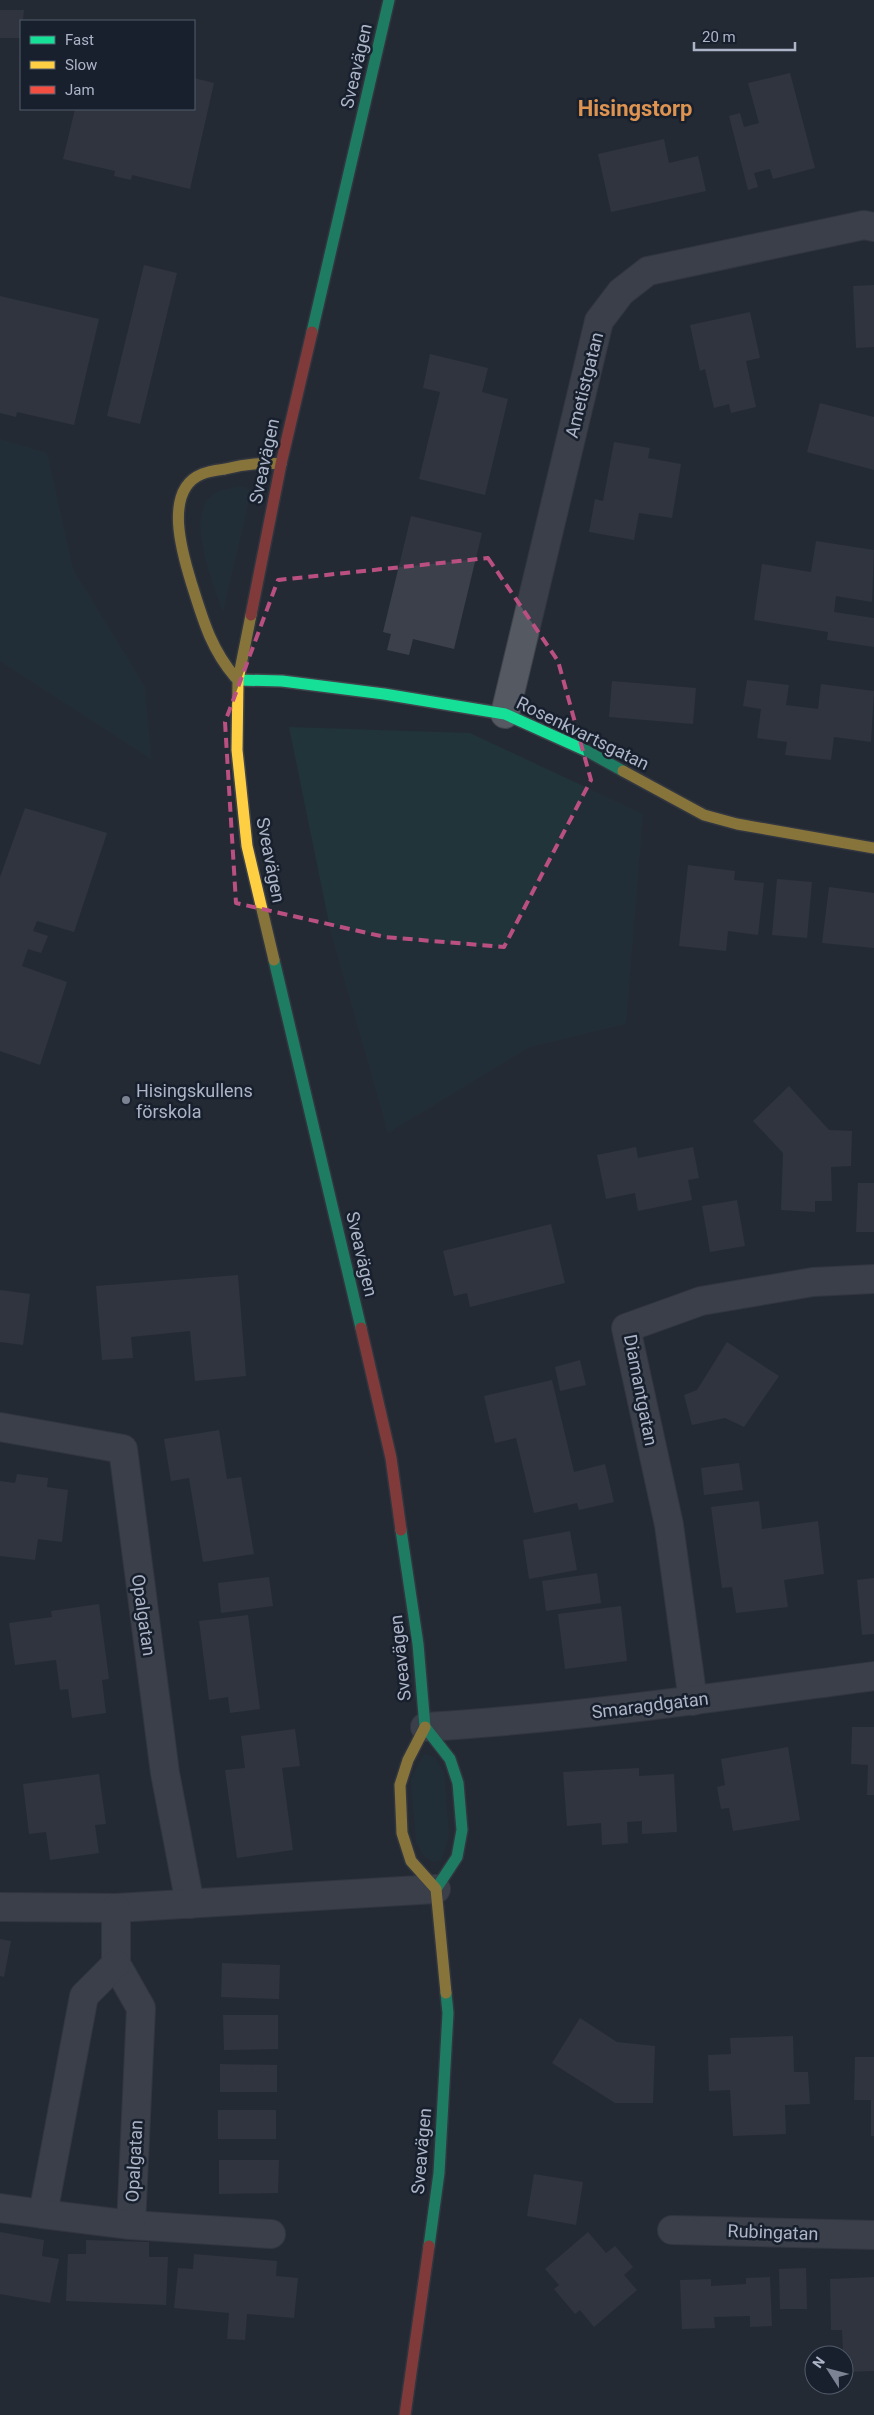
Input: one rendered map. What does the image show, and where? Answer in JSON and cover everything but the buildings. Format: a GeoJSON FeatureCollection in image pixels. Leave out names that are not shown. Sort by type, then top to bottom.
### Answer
{"type":"FeatureCollection","features":[{"type":"Feature","properties":{"kind":"street","name":"Sveavägen"},"geometry":{"type":"LineString","coordinates":[[389,0],[281,464],[238,680],[237,750],[247,846],[328,1183],[391,1458],[418,1644],[426,1727]]}},
{"type":"Feature","properties":{"kind":"street","name":"Ametistgatan"},"geometry":{"type":"LineString","coordinates":[[505,714],[599,321],[621,292],[648,271],[864,225],[874,227]]}},
{"type":"Feature","properties":{"kind":"street"},"geometry":{"type":"LineString","coordinates":[[238,680],[219,658],[202,616],[180,545],[178,508],[187,487],[201,474],[256,462],[281,464]]}},
{"type":"Feature","properties":{"kind":"street","name":"Rosenkvartsgatan"},"geometry":{"type":"LineString","coordinates":[[238,680],[282,681],[384,694],[505,714],[587,751],[704,815],[737,824],[874,848]]}},
{"type":"Feature","properties":{"kind":"street","name":"Diamantgatan"},"geometry":{"type":"LineString","coordinates":[[694,1701],[669,1525],[626,1328],[701,1301],[813,1282],[874,1279]]}},
{"type":"Feature","properties":{"kind":"street","name":"Opalgatan"},"geometry":{"type":"LineString","coordinates":[[0,1427],[122,1449],[165,1773],[190,1904]]}},
{"type":"Feature","properties":{"kind":"street","name":"Smaragdgatan"},"geometry":{"type":"LineString","coordinates":[[426,1727],[491,1723],[694,1701],[874,1676]]}},
{"type":"Feature","properties":{"kind":"street"},"geometry":{"type":"LineString","coordinates":[[426,1727],[450,1759],[458,1783],[462,1830],[457,1857],[436,1889],[411,1861],[402,1833],[400,1785],[408,1760],[426,1727]]}},
{"type":"Feature","properties":{"kind":"street","name":"Sveavägen"},"geometry":{"type":"LineString","coordinates":[[405,2415],[440,2163],[448,2013],[436,1889]]}},
{"type":"Feature","properties":{"kind":"street"},"geometry":{"type":"LineString","coordinates":[[0,1907],[116,1908],[436,1889]]}},
{"type":"Feature","properties":{"kind":"street","name":"Opalgatan"},"geometry":{"type":"LineString","coordinates":[[116,1908],[116,1964],[141,2008],[131,2225],[271,2234]]}},
{"type":"Feature","properties":{"kind":"street"},"geometry":{"type":"LineString","coordinates":[[43,2214],[84,1996],[116,1964]]}},
{"type":"Feature","properties":{"kind":"street"},"geometry":{"type":"LineString","coordinates":[[0,2208],[131,2225]]}},
{"type":"Feature","properties":{"kind":"street","name":"Rubingatan"},"geometry":{"type":"LineString","coordinates":[[672,2230],[874,2235]]}},
{"type":"Feature","properties":{"kind":"highlighted area"},"geometry":{"type":"Polygon","coordinates":[[[488,558],[558,661],[591,780],[504,947],[385,937],[236,903],[225,722],[278,580],[488,558]]]}},
{"type":"Feature","properties":{"kind":"shaded area"},"geometry":{"type":"Polygon","coordinates":[[[0,439],[47,453],[73,569],[145,687],[151,759],[0,661],[0,439]]]}},
{"type":"Feature","properties":{"kind":"shaded area"},"geometry":{"type":"Polygon","coordinates":[[[236,487],[245,487],[251,492],[223,612],[203,550],[201,517],[205,504],[216,492],[236,487]]]}},
{"type":"Feature","properties":{"kind":"shaded area"},"geometry":{"type":"Polygon","coordinates":[[[289,727],[470,733],[643,814],[626,1024],[530,1047],[388,1133],[331,933],[289,727]]]}},
{"type":"Feature","properties":{"kind":"shaded area"},"geometry":{"type":"Polygon","coordinates":[[[424,1754],[434,1757],[444,1772],[449,1836],[441,1860],[433,1862],[424,1856],[416,1842],[411,1779],[424,1754]]]}},
{"type":"Feature","properties":{"kind":"traffic: fast"},"geometry":{"type":"LineString","coordinates":[[312,332],[389,0]]}},
{"type":"Feature","properties":{"kind":"traffic: fast"},"geometry":{"type":"LineString","coordinates":[[235,677],[238,680],[282,681],[384,694],[505,714],[587,751],[623,771]]}},
{"type":"Feature","properties":{"kind":"traffic: fast"},"geometry":{"type":"LineString","coordinates":[[274,960],[361,1328]]}},
{"type":"Feature","properties":{"kind":"traffic: fast"},"geometry":{"type":"LineString","coordinates":[[401,1530],[418,1644],[425,1727],[450,1759],[458,1783],[462,1830],[457,1857],[436,1889]]}},
{"type":"Feature","properties":{"kind":"traffic: fast"},"geometry":{"type":"LineString","coordinates":[[429,2246],[439,2173],[448,2013],[446,1993]]}},
{"type":"Feature","properties":{"kind":"traffic: slow"},"geometry":{"type":"LineString","coordinates":[[235,677],[220,656],[209,634],[188,573],[179,525],[179,509],[182,494],[190,482],[202,474],[211,471],[246,465],[281,464]]}},
{"type":"Feature","properties":{"kind":"traffic: slow"},"geometry":{"type":"LineString","coordinates":[[251,615],[238,680],[237,750],[247,846],[274,960]]}},
{"type":"Feature","properties":{"kind":"traffic: slow"},"geometry":{"type":"LineString","coordinates":[[623,771],[704,815],[737,824],[874,848]]}},
{"type":"Feature","properties":{"kind":"traffic: slow"},"geometry":{"type":"LineString","coordinates":[[425,1727],[408,1760],[400,1785],[402,1833],[411,1861],[436,1889],[446,1993]]}},
{"type":"Feature","properties":{"kind":"traffic: jam"},"geometry":{"type":"LineString","coordinates":[[251,615],[281,464],[312,332]]}},
{"type":"Feature","properties":{"kind":"traffic: jam"},"geometry":{"type":"LineString","coordinates":[[361,1328],[391,1458],[401,1530]]}},
{"type":"Feature","properties":{"kind":"traffic: jam"},"geometry":{"type":"LineString","coordinates":[[405,2415],[429,2246]]}},
{"type":"Feature","properties":{"kind":"place","name":"Hisingskullens förskola"},"geometry":{"type":"Point","coordinates":[126,1100]}},
{"type":"Feature","properties":{"kind":"district","name":"Hisingstorp"},"geometry":{"type":"Point","coordinates":[635,108]}}]}
